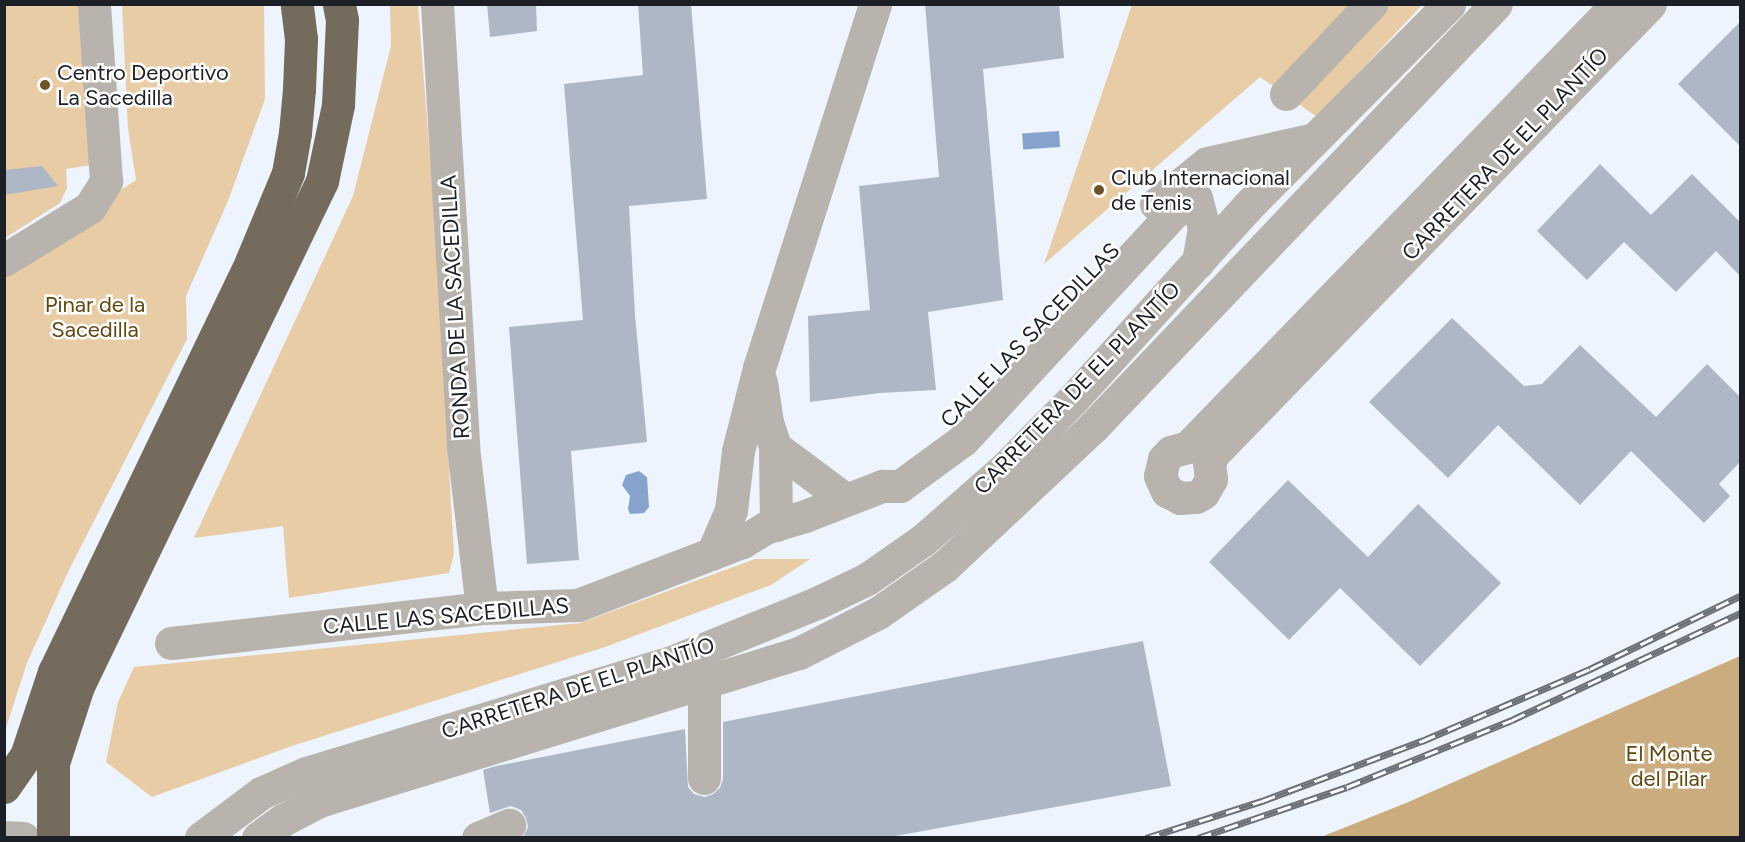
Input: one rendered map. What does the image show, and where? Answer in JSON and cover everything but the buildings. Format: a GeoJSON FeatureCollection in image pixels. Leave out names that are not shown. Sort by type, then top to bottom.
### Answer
{"type":"FeatureCollection","features":[{"type":"Feature","properties":{"kind":"highway"},"geometry":{"type":"LineString","coordinates":[[4,787],[26,756],[54,672],[251,262],[288,172],[296,133],[300,79],[302,39],[297,4]]}},
{"type":"Feature","properties":{"kind":"highway"},"geometry":{"type":"LineString","coordinates":[[53,837],[53,763],[78,686],[322,182],[338,105],[342,20],[339,4]]}},
{"type":"Feature","properties":{"kind":"street"},"geometry":{"type":"LineString","coordinates":[[4,260],[90,207],[106,181],[94,4]]}},
{"type":"Feature","properties":{"kind":"street","name":"RONDA DE LA SACEDILLA"},"geometry":{"type":"LineString","coordinates":[[437,4],[463,447],[482,608]]}},
{"type":"Feature","properties":{"kind":"street"},"geometry":{"type":"LineString","coordinates":[[712,554],[723,534],[735,489],[738,452],[759,368],[875,4]]}},
{"type":"Feature","properties":{"kind":"street"},"geometry":{"type":"LineString","coordinates":[[1286,94],[1371,4]]}},
{"type":"Feature","properties":{"kind":"street","name":"CARRETERA DE EL PLANTÍO"},"geometry":{"type":"LineString","coordinates":[[201,837],[261,793],[306,773],[669,663],[819,602],[867,579],[923,540],[1005,468],[1074,398],[1248,206],[1449,4]]}},
{"type":"Feature","properties":{"kind":"street","name":"CARRETERA DE EL PLANTÍO"},"geometry":{"type":"LineString","coordinates":[[258,837],[318,801],[799,653],[878,614],[945,566],[1093,427],[1496,4]]}},
{"type":"Feature","properties":{"kind":"street","name":"CARRETERA DE EL PLANTÍO"},"geometry":{"type":"LineString","coordinates":[[1617,4],[1188,447],[1171,452],[1164,459],[1160,476],[1167,490],[1180,498],[1196,497],[1203,493],[1211,479],[1209,462],[1213,454],[1650,4]]}},
{"type":"Feature","properties":{"kind":"street"},"geometry":{"type":"LineString","coordinates":[[1196,198],[1228,208],[1261,207],[1267,204],[1363,106],[1378,96],[1416,89]]}},
{"type":"Feature","properties":{"kind":"street","name":"CALLE LAS SACEDILLAS"},"geometry":{"type":"LineString","coordinates":[[882,486],[889,471],[946,424],[1156,203],[1207,163],[1314,139]]}},
{"type":"Feature","properties":{"kind":"street"},"geometry":{"type":"LineString","coordinates":[[1093,427],[1096,407],[1107,387],[1145,336],[1249,221],[1250,189],[1243,181],[1207,163]]}},
{"type":"Feature","properties":{"kind":"street"},"geometry":{"type":"LineString","coordinates":[[1196,198],[1204,228],[1198,262]]}},
{"type":"Feature","properties":{"kind":"street","name":"CALLE LAS SACEDILLAS"},"geometry":{"type":"LineString","coordinates":[[171,643],[482,608],[578,605],[712,554],[771,527],[845,499],[882,486],[900,486],[963,440],[1174,212],[1196,198]]}},
{"type":"Feature","properties":{"kind":"street"},"geometry":{"type":"LineString","coordinates":[[759,368],[766,415],[775,447],[771,527]]}},
{"type":"Feature","properties":{"kind":"street"},"geometry":{"type":"LineString","coordinates":[[775,447],[845,499]]}},
{"type":"Feature","properties":{"kind":"street"},"geometry":{"type":"LineString","coordinates":[[735,489],[771,527]]}},
{"type":"Feature","properties":{"kind":"street"},"geometry":{"type":"LineString","coordinates":[[708,682],[712,776]]}},
{"type":"Feature","properties":{"kind":"street"},"geometry":{"type":"LineString","coordinates":[[478,837],[509,825]]}},
{"type":"Feature","properties":{"kind":"street"},"geometry":{"type":"LineString","coordinates":[[4,837],[23,837]]}},
{"type":"Feature","properties":{"kind":"green space","name":"Centro Deportivo La Sacedilla"},"geometry":{"type":"Polygon","coordinates":[[[4,5],[81,5],[91,165],[66,169],[67,188],[60,203],[5,238],[4,5]]]}},
{"type":"Feature","properties":{"kind":"green space","name":"Pinar de la Sacedilla"},"geometry":{"type":"Polygon","coordinates":[[[122,5],[264,5],[265,99],[228,201],[186,296],[187,339],[68,572],[27,663],[5,731],[5,266],[136,180],[128,128],[122,5]]]}},
{"type":"Feature","properties":{"kind":"green space"},"geometry":{"type":"Polygon","coordinates":[[[390,5],[418,5],[433,195],[454,554],[449,573],[289,598],[283,526],[194,538],[353,196],[391,46],[390,5]]]}},
{"type":"Feature","properties":{"kind":"green space","name":"Club Internacional de Tenis"},"geometry":{"type":"Polygon","coordinates":[[[1132,5],[1422,5],[1317,117],[1260,77],[1044,264],[1132,5]]]}},
{"type":"Feature","properties":{"kind":"green space"},"geometry":{"type":"Polygon","coordinates":[[[755,559],[810,559],[771,585],[605,647],[292,746],[152,797],[106,762],[118,702],[134,667],[580,623],[755,559]]]}},
{"type":"Feature","properties":{"kind":"green space","name":"El Monte del Pilar"},"geometry":{"type":"Polygon","coordinates":[[[1740,656],[1740,837],[1321,837],[1406,803],[1740,656]]]}},
{"type":"Feature","properties":{"kind":"water"},"geometry":{"type":"Polygon","coordinates":[[[1059,131],[1060,147],[1023,150],[1022,134],[1059,131]]]}},
{"type":"Feature","properties":{"kind":"water"},"geometry":{"type":"Polygon","coordinates":[[[639,471],[647,477],[649,507],[644,513],[630,514],[628,509],[630,496],[622,485],[626,475],[639,471]]]}},
{"type":"Feature","properties":{"kind":"railway"},"geometry":{"type":"LineString","coordinates":[[1146,838],[1262,801],[1422,741],[1590,669],[1740,596]]}},
{"type":"Feature","properties":{"kind":"railway"},"geometry":{"type":"LineString","coordinates":[[1198,838],[1347,787],[1512,720],[1740,613]]}},
{"type":"Feature","properties":{"kind":"place","name":"Centro Deportivo La Sacedilla"},"geometry":{"type":"Point","coordinates":[45,85]}},
{"type":"Feature","properties":{"kind":"place","name":"Club Internacional de Tenis"},"geometry":{"type":"Point","coordinates":[1099,190]}}]}
